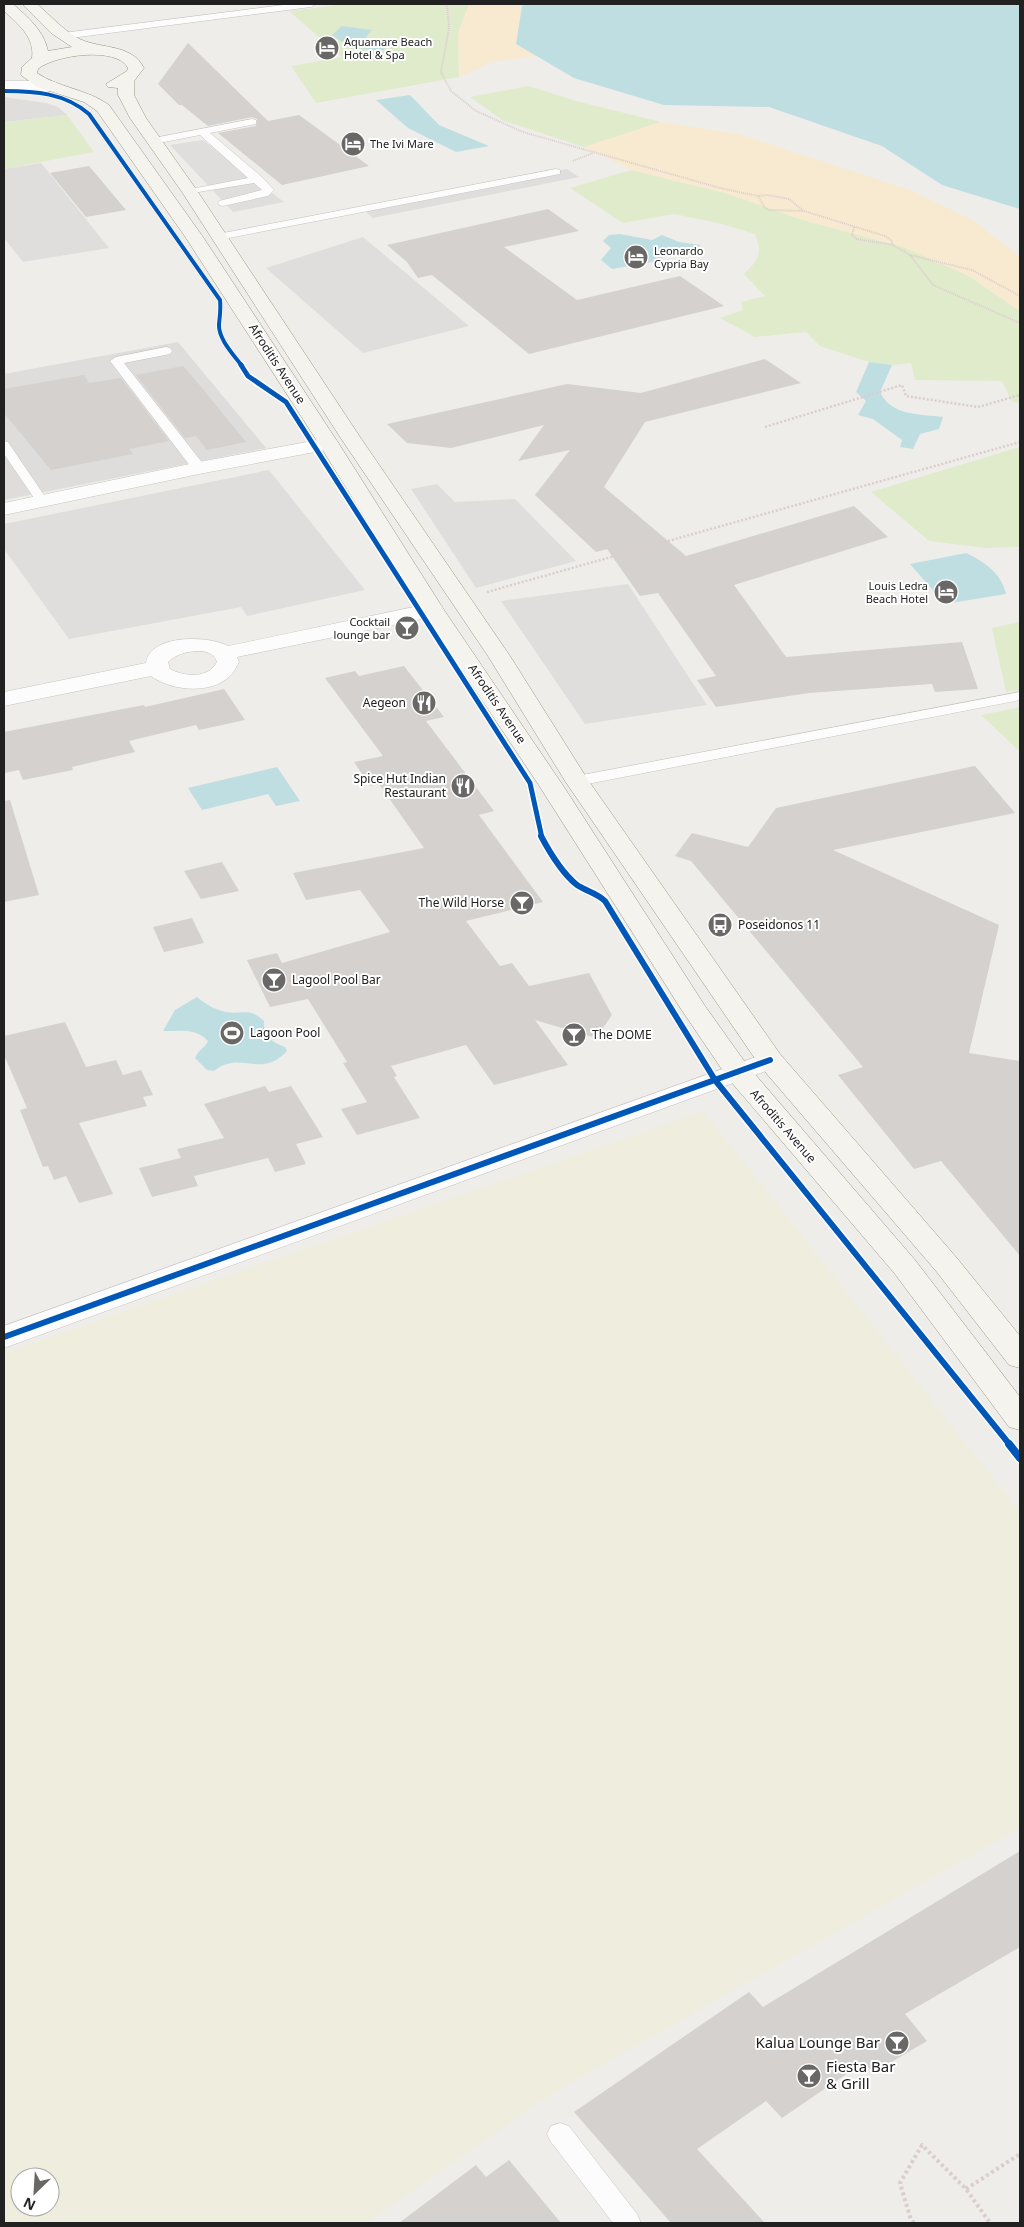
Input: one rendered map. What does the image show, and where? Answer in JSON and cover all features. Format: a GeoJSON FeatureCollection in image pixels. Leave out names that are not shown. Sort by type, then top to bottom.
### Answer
{"type":"FeatureCollection","features":[{"type":"Feature","properties":{"kind":"main road"},"geometry":{"type":"LineString","coordinates":[[4,4],[37,38],[41,51],[35,64]]}},
{"type":"Feature","properties":{"kind":"main road","name":"Afroditis Avenue"},"geometry":{"type":"LineString","coordinates":[[29,4],[63,36],[78,44],[121,55],[132,61],[136,68],[126,79],[125,90],[128,102],[499,656],[577,781],[770,1060],[946,1264],[1020,1357]]}},
{"type":"Feature","properties":{"kind":"main road"},"geometry":{"type":"LineString","coordinates":[[35,64],[63,53],[104,52]]}},
{"type":"Feature","properties":{"kind":"main road","name":"Afroditis Avenue"},"geometry":{"type":"LineString","coordinates":[[35,64],[29,71],[32,78],[90,99],[103,108],[194,237],[329,444],[433,610],[552,787],[694,1009],[737,1071],[905,1267],[1020,1419]]}},
{"type":"Feature","properties":{"kind":"main road"},"geometry":{"type":"LineString","coordinates":[[56,87],[91,88],[111,85],[126,79]]}},
{"type":"Feature","properties":{"kind":"street"},"geometry":{"type":"LineString","coordinates":[[4,77],[35,64]]}},
{"type":"Feature","properties":{"kind":"street"},"geometry":{"type":"LineString","coordinates":[[4,86],[56,87]]}},
{"type":"Feature","properties":{"kind":"street"},"geometry":{"type":"LineString","coordinates":[[4,509],[199,468],[329,444]]}},
{"type":"Feature","properties":{"kind":"street"},"geometry":{"type":"LineString","coordinates":[[224,653],[228,662],[226,667],[214,677],[205,680],[173,680],[159,672],[157,668],[157,661],[160,655],[175,647],[196,644],[206,645],[224,653],[433,610]]}},
{"type":"Feature","properties":{"kind":"street"},"geometry":{"type":"LineString","coordinates":[[4,699],[157,668]]}},
{"type":"Feature","properties":{"kind":"street"},"geometry":{"type":"LineString","coordinates":[[4,1337],[770,1060]]}},
{"type":"Feature","properties":{"kind":"lane"},"geometry":{"type":"LineString","coordinates":[[63,36],[311,4]]}},
{"type":"Feature","properties":{"kind":"lane"},"geometry":{"type":"LineString","coordinates":[[154,141],[252,122]]}},
{"type":"Feature","properties":{"kind":"lane"},"geometry":{"type":"LineString","coordinates":[[202,132],[269,190],[268,192],[223,203]]}},
{"type":"Feature","properties":{"kind":"lane"},"geometry":{"type":"LineString","coordinates":[[218,237],[556,172]]}},
{"type":"Feature","properties":{"kind":"lane"},"geometry":{"type":"LineString","coordinates":[[190,192],[258,179]]}},
{"type":"Feature","properties":{"kind":"lane"},"geometry":{"type":"LineString","coordinates":[[166,351],[116,361],[199,468]]}},
{"type":"Feature","properties":{"kind":"lane"},"geometry":{"type":"LineString","coordinates":[[4,445],[42,501]]}},
{"type":"Feature","properties":{"kind":"lane"},"geometry":{"type":"LineString","coordinates":[[577,781],[1020,696]]}},
{"type":"Feature","properties":{"kind":"lane"},"geometry":{"type":"LineString","coordinates":[[560,2134],[628,2223]]}},
{"type":"Feature","properties":{"kind":"path"},"geometry":{"type":"LineString","coordinates":[[447,4],[449,28],[441,72],[451,90],[476,111],[514,129],[568,146],[720,188],[758,196],[767,195],[789,199],[804,211]]}},
{"type":"Feature","properties":{"kind":"path"},"geometry":{"type":"LineString","coordinates":[[758,196],[769,210],[804,211],[885,236],[893,245]]}},
{"type":"Feature","properties":{"kind":"path"},"geometry":{"type":"LineString","coordinates":[[854,227],[852,235],[856,239],[893,245],[910,254],[972,270],[1020,296]]}},
{"type":"Feature","properties":{"kind":"path"},"geometry":{"type":"LineString","coordinates":[[910,254],[928,281],[933,285],[1020,323]]}},
{"type":"Feature","properties":{"kind":"path"},"geometry":{"type":"LineString","coordinates":[[765,426],[856,397],[902,385],[906,396],[978,407],[1020,395]]}},
{"type":"Feature","properties":{"kind":"path"},"geometry":{"type":"LineString","coordinates":[[460,600],[1020,442]]}},
{"type":"Feature","properties":{"kind":"path"},"geometry":{"type":"LineString","coordinates":[[911,2222],[900,2183],[922,2145],[966,2189],[990,2223]]}},
{"type":"Feature","properties":{"kind":"path"},"geometry":{"type":"LineString","coordinates":[[966,2189],[1020,2154]]}},
{"type":"Feature","properties":{"kind":"shaded area"},"geometry":{"type":"Polygon","coordinates":[[[4,97],[46,103],[58,107],[67,115],[4,122],[4,97]]]}},
{"type":"Feature","properties":{"kind":"shaded area"},"geometry":{"type":"Polygon","coordinates":[[[203,140],[284,202],[233,212],[170,145],[203,140]]]}},
{"type":"Feature","properties":{"kind":"shaded area"},"geometry":{"type":"Polygon","coordinates":[[[41,163],[109,248],[23,262],[4,238],[4,169],[41,163]]]}},
{"type":"Feature","properties":{"kind":"shaded area"},"geometry":{"type":"Polygon","coordinates":[[[567,169],[579,177],[373,218],[363,209],[567,169]]]}},
{"type":"Feature","properties":{"kind":"shaded area"},"geometry":{"type":"Polygon","coordinates":[[[363,237],[469,326],[363,353],[266,268],[363,237]]]}},
{"type":"Feature","properties":{"kind":"shaded area"},"geometry":{"type":"Polygon","coordinates":[[[178,342],[266,448],[4,500],[4,374],[178,342]]]}},
{"type":"Feature","properties":{"kind":"shaded area"},"geometry":{"type":"Polygon","coordinates":[[[269,470],[365,590],[247,616],[241,607],[69,639],[4,549],[4,524],[269,470]]]}},
{"type":"Feature","properties":{"kind":"shaded area"},"geometry":{"type":"Polygon","coordinates":[[[437,484],[455,502],[515,499],[576,561],[476,588],[411,489],[437,484]]]}},
{"type":"Feature","properties":{"kind":"shaded area"},"geometry":{"type":"Polygon","coordinates":[[[628,584],[707,705],[585,724],[501,601],[628,584]]]}},
{"type":"Feature","properties":{"kind":"shaded area"},"geometry":{"type":"Polygon","coordinates":[[[704,1111],[1020,1512],[1020,1828],[555,2092],[367,2223],[4,2223],[4,1353],[704,1111]]]}},
{"type":"Feature","properties":{"kind":"green space"},"geometry":{"type":"Polygon","coordinates":[[[347,4],[469,4],[458,33],[459,77],[316,103],[291,66],[342,57],[289,11],[347,4]]]}},
{"type":"Feature","properties":{"kind":"green space"},"geometry":{"type":"Polygon","coordinates":[[[529,86],[576,101],[661,122],[584,147],[504,121],[470,97],[529,86]]]}},
{"type":"Feature","properties":{"kind":"green space"},"geometry":{"type":"Polygon","coordinates":[[[67,115],[94,152],[4,169],[4,122],[67,115]]]}},
{"type":"Feature","properties":{"kind":"green space"},"geometry":{"type":"Polygon","coordinates":[[[631,170],[725,193],[803,220],[903,247],[967,275],[1020,311],[1020,403],[1012,402],[1002,381],[915,380],[911,363],[892,365],[869,362],[820,346],[806,332],[755,337],[720,318],[743,310],[741,302],[765,296],[744,274],[758,256],[759,247],[755,234],[722,224],[674,214],[623,223],[570,188],[631,170]]]}},
{"type":"Feature","properties":{"kind":"green space"},"geometry":{"type":"Polygon","coordinates":[[[1020,447],[1020,547],[986,548],[929,541],[871,492],[1020,447]]]}},
{"type":"Feature","properties":{"kind":"green space"},"geometry":{"type":"Polygon","coordinates":[[[1020,622],[1020,690],[1006,692],[992,628],[1020,622]]]}},
{"type":"Feature","properties":{"kind":"green space"},"geometry":{"type":"Polygon","coordinates":[[[1020,707],[1020,752],[981,715],[1020,707]]]}},
{"type":"Feature","properties":{"kind":"sand"},"geometry":{"type":"Polygon","coordinates":[[[469,4],[523,4],[516,44],[537,56],[492,62],[459,77],[458,33],[469,4]]]}},
{"type":"Feature","properties":{"kind":"sand"},"geometry":{"type":"Polygon","coordinates":[[[661,122],[739,134],[910,190],[974,221],[1020,257],[1020,311],[967,275],[903,247],[803,220],[725,193],[631,170],[584,147],[661,122]]]}},
{"type":"Feature","properties":{"kind":"water"},"geometry":{"type":"Polygon","coordinates":[[[527,4],[1020,4],[1020,209],[942,185],[882,146],[769,107],[664,105],[574,78],[516,44],[522,6],[527,4]]]}},
{"type":"Feature","properties":{"kind":"water"},"geometry":{"type":"Polygon","coordinates":[[[342,26],[372,30],[366,37],[370,42],[389,44],[382,51],[350,47],[332,35],[342,26]]]}},
{"type":"Feature","properties":{"kind":"water"},"geometry":{"type":"Polygon","coordinates":[[[410,95],[439,125],[489,146],[456,152],[408,128],[376,100],[410,95]]]}},
{"type":"Feature","properties":{"kind":"water"},"geometry":{"type":"Polygon","coordinates":[[[620,234],[652,240],[662,235],[679,242],[701,245],[693,251],[671,254],[652,262],[612,269],[601,260],[611,248],[603,241],[609,235],[620,234]]]}},
{"type":"Feature","properties":{"kind":"water"},"geometry":{"type":"Polygon","coordinates":[[[869,362],[892,365],[880,392],[891,406],[916,414],[943,417],[939,429],[920,434],[913,449],[900,447],[902,440],[873,419],[858,415],[866,401],[856,392],[869,362]]]}},
{"type":"Feature","properties":{"kind":"water"},"geometry":{"type":"Polygon","coordinates":[[[966,553],[980,560],[996,574],[1006,594],[945,604],[910,564],[966,553]]]}},
{"type":"Feature","properties":{"kind":"water"},"geometry":{"type":"Polygon","coordinates":[[[277,767],[300,801],[276,806],[268,794],[202,810],[188,788],[277,767]]]}},
{"type":"Feature","properties":{"kind":"water","name":"Lagoon Pool"},"geometry":{"type":"Polygon","coordinates":[[[197,997],[222,1011],[255,1014],[264,1021],[265,1031],[269,1038],[285,1047],[287,1051],[268,1063],[233,1063],[224,1065],[214,1071],[207,1070],[195,1058],[208,1041],[204,1037],[188,1031],[163,1031],[175,1010],[197,997]]]}},
{"type":"Feature","properties":{"kind":"building"},"geometry":{"type":"Polygon","coordinates":[[[188,43],[268,121],[299,115],[369,166],[282,185],[218,133],[256,126],[257,119],[252,117],[208,126],[182,105],[179,105],[158,84],[188,43]]]}},
{"type":"Feature","properties":{"kind":"building"},"geometry":{"type":"Polygon","coordinates":[[[89,166],[126,210],[86,217],[50,173],[89,166]]]}},
{"type":"Feature","properties":{"kind":"building"},"geometry":{"type":"Polygon","coordinates":[[[548,209],[579,231],[504,247],[577,300],[680,276],[724,306],[529,354],[432,275],[418,278],[407,262],[387,245],[548,209]]]}},
{"type":"Feature","properties":{"kind":"building"},"geometry":{"type":"Polygon","coordinates":[[[765,359],[801,383],[645,422],[604,487],[686,556],[854,506],[888,537],[734,585],[786,657],[962,642],[978,689],[935,692],[932,684],[809,693],[716,707],[697,680],[716,676],[658,593],[640,596],[607,549],[596,552],[535,495],[570,450],[518,461],[544,425],[451,448],[407,443],[387,424],[567,384],[641,393],[765,359]]]}},
{"type":"Feature","properties":{"kind":"building"},"geometry":{"type":"Polygon","coordinates":[[[183,366],[246,442],[207,450],[196,436],[185,438],[136,375],[183,366]]]}},
{"type":"Feature","properties":{"kind":"building"},"geometry":{"type":"Polygon","coordinates":[[[84,375],[89,383],[121,378],[169,441],[129,449],[133,454],[51,470],[4,413],[4,389],[84,375]]]}},
{"type":"Feature","properties":{"kind":"building"},"geometry":{"type":"Polygon","coordinates":[[[404,666],[444,717],[426,721],[494,811],[479,815],[543,902],[466,921],[500,966],[512,963],[529,986],[589,973],[612,1015],[596,1038],[535,1020],[568,1065],[494,1085],[466,1045],[391,1066],[397,1076],[394,1077],[420,1118],[357,1135],[341,1109],[367,1102],[343,1063],[347,1062],[308,999],[270,1007],[247,960],[277,953],[282,963],[390,932],[360,890],[306,900],[293,873],[424,848],[379,784],[370,786],[354,762],[383,756],[325,678],[355,671],[359,676],[404,666]]]}},
{"type":"Feature","properties":{"kind":"building"},"geometry":{"type":"Polygon","coordinates":[[[224,689],[245,720],[199,730],[196,725],[129,741],[135,752],[72,767],[73,770],[23,780],[19,770],[4,773],[4,732],[144,705],[145,707],[224,689]]]}},
{"type":"Feature","properties":{"kind":"building"},"geometry":{"type":"Polygon","coordinates":[[[975,766],[1015,813],[833,850],[999,925],[969,1053],[1020,1061],[1020,1256],[941,1161],[914,1169],[838,1075],[863,1067],[691,861],[675,856],[692,833],[748,847],[776,808],[975,766]]]}},
{"type":"Feature","properties":{"kind":"building"},"geometry":{"type":"Polygon","coordinates":[[[10,800],[39,895],[4,902],[4,801],[10,800]]]}},
{"type":"Feature","properties":{"kind":"building"},"geometry":{"type":"Polygon","coordinates":[[[222,862],[239,891],[201,899],[184,871],[222,862]]]}},
{"type":"Feature","properties":{"kind":"building"},"geometry":{"type":"Polygon","coordinates":[[[192,918],[204,943],[164,952],[153,927],[192,918]]]}},
{"type":"Feature","properties":{"kind":"building"},"geometry":{"type":"Polygon","coordinates":[[[65,1022],[86,1067],[116,1060],[123,1075],[141,1070],[153,1095],[143,1097],[147,1106],[79,1123],[113,1194],[79,1203],[66,1176],[54,1180],[48,1166],[43,1167],[20,1110],[27,1108],[4,1055],[4,1036],[65,1022]]]}},
{"type":"Feature","properties":{"kind":"building"},"geometry":{"type":"Polygon","coordinates":[[[265,1086],[269,1092],[291,1086],[323,1137],[296,1144],[306,1164],[275,1172],[268,1158],[194,1176],[198,1186],[152,1197],[139,1168],[181,1158],[177,1149],[224,1138],[204,1104],[265,1086]]]}},
{"type":"Feature","properties":{"kind":"building"},"geometry":{"type":"Polygon","coordinates":[[[1020,1851],[1020,1947],[905,2014],[927,2041],[873,2073],[864,2062],[782,2118],[766,2101],[697,2149],[765,2223],[671,2223],[574,2112],[749,1992],[763,2007],[1020,1851]]]}},
{"type":"Feature","properties":{"kind":"building"},"geometry":{"type":"Polygon","coordinates":[[[509,2160],[561,2223],[399,2223],[476,2165],[486,2177],[509,2160]]]}},
{"type":"Feature","properties":{"kind":"cycle path"},"geometry":{"type":"LineString","coordinates":[[4,91],[38,93],[61,97],[81,107],[89,114],[220,300],[222,313],[219,325],[222,337],[248,376],[286,402],[530,783],[534,796],[537,823],[541,836],[551,854],[575,883],[605,901],[715,1080],[1020,1458]]}},
{"type":"Feature","properties":{"kind":"cycle path"},"geometry":{"type":"LineString","coordinates":[[4,1337],[770,1060]]}},
{"type":"Feature","properties":{"kind":"place","name":"Aquamare Beach Hotel & Spa"},"geometry":{"type":"Point","coordinates":[327,48]}},
{"type":"Feature","properties":{"kind":"place","name":"The Ivi Mare"},"geometry":{"type":"Point","coordinates":[353,144]}},
{"type":"Feature","properties":{"kind":"place","name":"Leonardo Cypria Bay"},"geometry":{"type":"Point","coordinates":[636,257]}},
{"type":"Feature","properties":{"kind":"place","name":"Louis Ledra Beach Hotel"},"geometry":{"type":"Point","coordinates":[946,592]}},
{"type":"Feature","properties":{"kind":"place","name":"Cocktail lounge bar"},"geometry":{"type":"Point","coordinates":[407,628]}},
{"type":"Feature","properties":{"kind":"place","name":"Aegeon"},"geometry":{"type":"Point","coordinates":[424,703]}},
{"type":"Feature","properties":{"kind":"place","name":"Spice Hut Indian Restaurant"},"geometry":{"type":"Point","coordinates":[463,786]}},
{"type":"Feature","properties":{"kind":"place","name":"The Wild Horse"},"geometry":{"type":"Point","coordinates":[522,903]}},
{"type":"Feature","properties":{"kind":"place","name":"Poseidonos 11"},"geometry":{"type":"Point","coordinates":[720,925]}},
{"type":"Feature","properties":{"kind":"place","name":"Lagool Pool Bar"},"geometry":{"type":"Point","coordinates":[274,980]}},
{"type":"Feature","properties":{"kind":"place","name":"Lagoon Pool"},"geometry":{"type":"Point","coordinates":[232,1033]}},
{"type":"Feature","properties":{"kind":"place","name":"The DOME"},"geometry":{"type":"Point","coordinates":[574,1035]}},
{"type":"Feature","properties":{"kind":"place","name":"Kalua Lounge Bar"},"geometry":{"type":"Point","coordinates":[897,2043]}},
{"type":"Feature","properties":{"kind":"place","name":"Fiesta Bar & Grill"},"geometry":{"type":"Point","coordinates":[809,2076]}}]}
